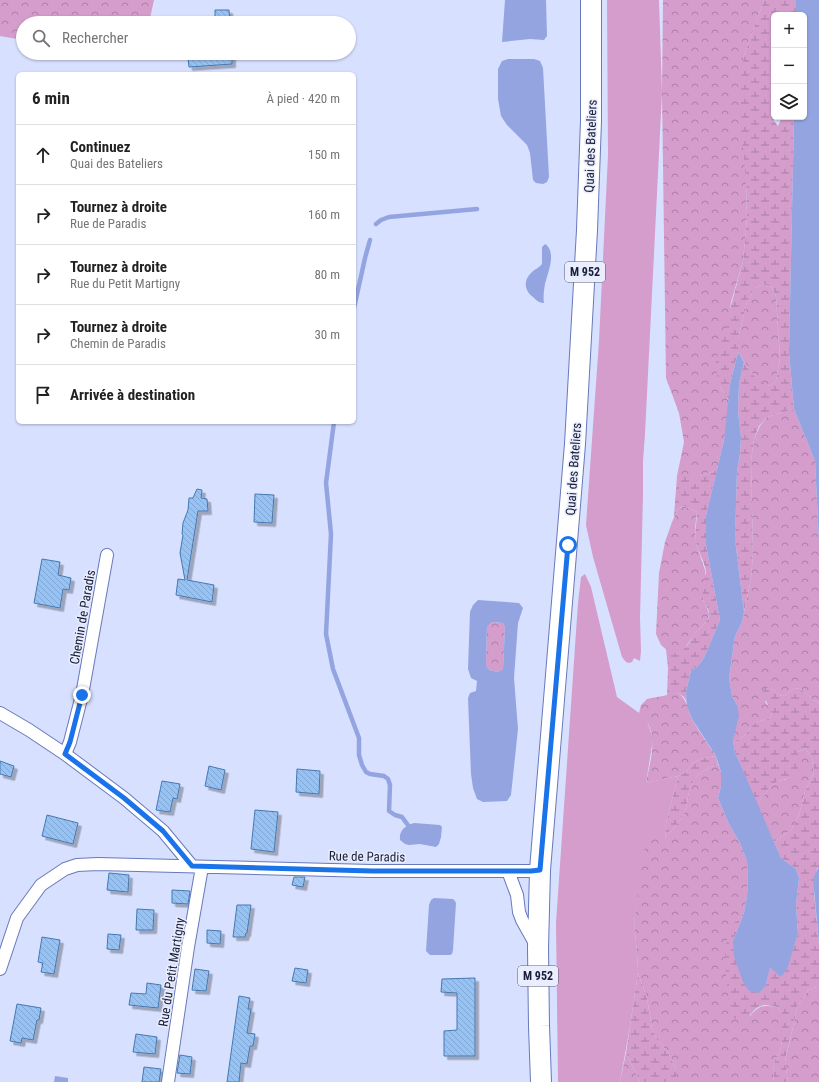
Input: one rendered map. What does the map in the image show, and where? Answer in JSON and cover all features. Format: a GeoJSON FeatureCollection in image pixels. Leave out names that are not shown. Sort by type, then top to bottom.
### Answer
{"type":"FeatureCollection","features":[{"type":"Feature","properties":{"kind":"main road","name":"Quai des Bateliers"},"geometry":{"type":"LineString","coordinates":[[541,1082],[538,948],[540,870],[576,436],[591,121],[591,0]]}},
{"type":"Feature","properties":{"kind":"street","name":"Chemin de Paradis"},"geometry":{"type":"LineString","coordinates":[[65,754],[70,742],[82,695],[107,555]]}},
{"type":"Feature","properties":{"kind":"street"},"geometry":{"type":"LineString","coordinates":[[0,713],[65,754],[124,798],[163,831],[197,866]]}},
{"type":"Feature","properties":{"kind":"street"},"geometry":{"type":"LineString","coordinates":[[0,969],[17,918],[41,885],[64,869],[77,865],[98,864],[197,866]]}},
{"type":"Feature","properties":{"kind":"street","name":"Rue de Paradis"},"geometry":{"type":"LineString","coordinates":[[197,866],[372,871],[540,870]]}},
{"type":"Feature","properties":{"kind":"street","name":"Rue du Petit Martigny"},"geometry":{"type":"LineString","coordinates":[[168,1082],[188,947],[197,866]]}},
{"type":"Feature","properties":{"kind":"street"},"geometry":{"type":"LineString","coordinates":[[508,871],[517,895],[519,912],[522,920],[538,948]]}},
{"type":"Feature","properties":{"kind":"green space"},"geometry":{"type":"Polygon","coordinates":[[[0,0],[154,0],[151,16],[16,16],[16,39],[0,36],[0,0]]]}},
{"type":"Feature","properties":{"kind":"green space"},"geometry":{"type":"Polygon","coordinates":[[[607,0],[659,0],[662,93],[643,461],[640,618],[641,651],[640,661],[634,658],[632,662],[629,663],[622,657],[593,557],[586,525],[599,341],[608,155],[607,0]]]}},
{"type":"Feature","properties":{"kind":"green space"},"geometry":{"type":"Polygon","coordinates":[[[663,0],[764,0],[743,58],[747,217],[743,261],[731,302],[720,387],[727,398],[729,405],[728,413],[717,470],[700,476],[677,476],[684,442],[679,413],[666,378],[662,93],[663,0]]]}},
{"type":"Feature","properties":{"kind":"green space"},"geometry":{"type":"Polygon","coordinates":[[[764,0],[796,0],[796,12],[771,12],[771,120],[774,120],[778,126],[781,120],[794,120],[789,352],[794,409],[767,417],[759,426],[754,439],[751,461],[753,553],[751,579],[744,612],[735,539],[737,471],[741,437],[738,411],[739,384],[744,362],[758,380],[770,386],[776,381],[780,358],[776,297],[772,287],[763,284],[755,288],[747,302],[738,339],[738,352],[730,384],[729,400],[720,387],[715,365],[743,261],[747,217],[740,91],[743,58],[764,0]]]}},
{"type":"Feature","properties":{"kind":"green space"},"geometry":{"type":"Polygon","coordinates":[[[763,284],[772,287],[776,297],[780,358],[776,381],[770,386],[761,383],[750,371],[738,352],[738,339],[747,302],[755,288],[763,284]]]}},
{"type":"Feature","properties":{"kind":"green space"},"geometry":{"type":"Polygon","coordinates":[[[794,409],[815,461],[819,543],[819,703],[813,700],[800,688],[794,689],[783,696],[779,695],[771,688],[765,702],[771,709],[772,716],[754,724],[746,735],[733,741],[737,705],[732,696],[729,678],[735,636],[742,622],[751,579],[753,553],[751,461],[754,439],[760,426],[767,417],[794,409]]]}},
{"type":"Feature","properties":{"kind":"green space"},"geometry":{"type":"Polygon","coordinates":[[[717,470],[706,516],[706,545],[720,620],[704,658],[698,666],[691,671],[686,691],[687,702],[684,697],[678,693],[667,696],[668,668],[666,649],[675,653],[682,651],[696,632],[706,622],[709,613],[703,595],[706,572],[695,539],[697,512],[684,506],[678,509],[674,517],[677,476],[700,476],[717,470]]]}},
{"type":"Feature","properties":{"kind":"green space"},"geometry":{"type":"Polygon","coordinates":[[[684,506],[697,512],[695,528],[696,544],[705,570],[706,578],[703,600],[709,614],[707,621],[696,632],[682,652],[674,654],[669,652],[661,645],[656,634],[659,573],[665,542],[672,522],[678,509],[684,506]]]}},
{"type":"Feature","properties":{"kind":"green space"},"geometry":{"type":"Polygon","coordinates":[[[585,574],[591,587],[617,697],[646,718],[653,739],[646,783],[678,776],[666,823],[665,838],[639,888],[634,923],[638,973],[620,1082],[558,1082],[556,923],[578,603],[581,577],[585,574]]]}},
{"type":"Feature","properties":{"kind":"green space"},"geometry":{"type":"Polygon","coordinates":[[[492,622],[503,623],[505,627],[503,669],[498,672],[489,670],[486,665],[487,627],[492,622]]]}},
{"type":"Feature","properties":{"kind":"green space"},"geometry":{"type":"Polygon","coordinates":[[[764,688],[771,688],[779,695],[783,696],[794,689],[800,688],[813,700],[819,703],[819,868],[817,868],[814,893],[819,944],[819,986],[808,990],[798,1005],[785,1061],[788,1082],[774,1082],[773,1071],[775,1060],[780,1051],[782,1041],[782,1013],[777,1007],[764,1005],[756,1008],[745,1018],[733,1018],[730,1011],[725,957],[731,927],[744,913],[733,941],[766,985],[770,966],[777,971],[793,949],[798,934],[796,905],[799,878],[796,869],[781,858],[774,842],[791,830],[799,815],[805,791],[814,773],[812,758],[805,748],[798,752],[798,772],[795,777],[778,781],[769,788],[757,805],[735,752],[733,741],[746,735],[754,724],[772,716],[762,693],[764,688]]]}},
{"type":"Feature","properties":{"kind":"green space"},"geometry":{"type":"Polygon","coordinates":[[[678,693],[686,702],[693,721],[716,756],[703,758],[693,763],[686,772],[678,776],[646,783],[651,756],[652,737],[646,720],[639,713],[641,705],[647,699],[678,693]]]}},
{"type":"Feature","properties":{"kind":"green space"},"geometry":{"type":"Polygon","coordinates":[[[805,748],[812,758],[814,773],[805,791],[799,815],[791,830],[774,842],[757,805],[769,788],[778,781],[788,779],[798,772],[798,752],[805,748]]]}},
{"type":"Feature","properties":{"kind":"green space"},"geometry":{"type":"Polygon","coordinates":[[[716,756],[718,764],[706,769],[695,779],[690,789],[683,815],[665,838],[666,823],[678,776],[686,772],[693,763],[703,758],[716,756]]]}},
{"type":"Feature","properties":{"kind":"green space"},"geometry":{"type":"Polygon","coordinates":[[[718,764],[721,772],[721,786],[718,798],[747,861],[748,880],[744,913],[731,927],[750,1016],[759,1008],[765,1006],[777,1007],[782,1013],[782,1041],[780,1051],[775,1060],[773,1071],[774,1082],[676,1082],[676,1069],[668,1052],[657,1040],[652,1028],[647,998],[638,973],[634,923],[643,851],[653,839],[665,838],[673,829],[685,811],[690,789],[695,779],[706,769],[718,764]]]}},
{"type":"Feature","properties":{"kind":"green space"},"geometry":{"type":"Polygon","coordinates":[[[638,973],[647,998],[652,1028],[657,1040],[668,1052],[676,1069],[676,1082],[640,1082],[626,1053],[638,973]]]}},
{"type":"Feature","properties":{"kind":"green space"},"geometry":{"type":"Polygon","coordinates":[[[819,986],[819,1082],[788,1082],[785,1062],[798,1005],[808,990],[819,986]]]}},
{"type":"Feature","properties":{"kind":"green space"},"geometry":{"type":"Polygon","coordinates":[[[626,1053],[640,1082],[620,1082],[626,1053]]]}},
{"type":"Feature","properties":{"kind":"water"},"geometry":{"type":"Polygon","coordinates":[[[505,0],[546,0],[547,36],[544,40],[530,39],[502,42],[505,0]]]}},
{"type":"Feature","properties":{"kind":"water"},"geometry":{"type":"Polygon","coordinates":[[[796,0],[819,0],[819,543],[815,461],[794,409],[789,352],[794,120],[807,120],[807,12],[796,12],[796,0]]]}},
{"type":"Feature","properties":{"kind":"water"},"geometry":{"type":"Polygon","coordinates":[[[508,59],[534,59],[540,61],[543,68],[549,177],[547,182],[543,184],[536,183],[533,180],[530,153],[527,145],[507,125],[501,116],[498,99],[498,69],[502,61],[508,59]]]}},
{"type":"Feature","properties":{"kind":"water"},"geometry":{"type":"Polygon","coordinates":[[[545,244],[549,248],[551,262],[545,286],[544,303],[538,301],[530,294],[526,288],[526,282],[529,275],[542,264],[542,247],[545,244]]]}},
{"type":"Feature","properties":{"kind":"water"},"geometry":{"type":"Polygon","coordinates":[[[738,352],[744,362],[739,384],[738,411],[741,437],[737,471],[735,539],[744,612],[742,622],[735,636],[729,678],[732,696],[737,705],[739,715],[733,741],[735,752],[781,858],[796,869],[799,878],[796,905],[798,934],[787,969],[781,977],[770,967],[766,985],[759,993],[749,991],[743,982],[734,956],[733,941],[744,913],[747,896],[747,861],[718,798],[721,786],[721,772],[716,756],[692,719],[687,706],[686,691],[691,671],[698,666],[704,658],[720,620],[706,545],[706,516],[724,440],[730,384],[738,352]]]}},
{"type":"Feature","properties":{"kind":"water"},"geometry":{"type":"Polygon","coordinates":[[[478,600],[519,603],[523,608],[518,623],[514,678],[518,729],[511,795],[507,801],[483,802],[477,799],[473,788],[471,774],[468,698],[470,693],[476,691],[477,681],[471,678],[468,669],[470,612],[473,605],[478,600]],[[492,622],[487,627],[486,665],[489,670],[498,672],[503,669],[505,627],[503,623],[492,622]]]}},
{"type":"Feature","properties":{"kind":"water"},"geometry":{"type":"Polygon","coordinates":[[[414,823],[440,825],[442,827],[439,844],[436,847],[420,844],[409,845],[400,840],[400,834],[403,829],[414,823]]]}},
{"type":"Feature","properties":{"kind":"water"},"geometry":{"type":"Polygon","coordinates":[[[819,868],[819,944],[813,879],[819,868]]]}},
{"type":"Feature","properties":{"kind":"water"},"geometry":{"type":"Polygon","coordinates":[[[434,898],[453,899],[456,903],[453,950],[452,954],[450,955],[430,955],[426,951],[429,905],[431,900],[434,898]]]}},
{"type":"Feature","properties":{"kind":"water"},"geometry":{"type":"Polygon","coordinates":[[[55,1076],[68,1078],[68,1082],[54,1082],[55,1076]]]}},
{"type":"Feature","properties":{"kind":"building"},"geometry":{"type":"Polygon","coordinates":[[[215,10],[229,10],[229,16],[215,16],[215,10]]]}},
{"type":"Feature","properties":{"kind":"building"},"geometry":{"type":"Polygon","coordinates":[[[188,60],[232,60],[232,64],[189,67],[188,60]]]}},
{"type":"Feature","properties":{"kind":"building"},"geometry":{"type":"Polygon","coordinates":[[[197,489],[202,490],[201,498],[207,499],[208,511],[198,511],[187,580],[214,585],[212,602],[176,595],[178,579],[185,580],[180,553],[183,523],[188,510],[189,498],[193,498],[197,489]]]}},
{"type":"Feature","properties":{"kind":"building"},"geometry":{"type":"Polygon","coordinates":[[[255,494],[274,495],[272,523],[254,522],[255,494]]]}},
{"type":"Feature","properties":{"kind":"building"},"geometry":{"type":"Polygon","coordinates":[[[42,559],[60,562],[58,575],[71,578],[69,590],[63,589],[60,608],[34,603],[42,559]]]}},
{"type":"Feature","properties":{"kind":"building"},"geometry":{"type":"Polygon","coordinates":[[[0,761],[14,766],[11,777],[0,774],[0,761]]]}},
{"type":"Feature","properties":{"kind":"building"},"geometry":{"type":"Polygon","coordinates":[[[209,766],[225,770],[221,790],[205,786],[209,766]]]}},
{"type":"Feature","properties":{"kind":"building"},"geometry":{"type":"Polygon","coordinates":[[[297,769],[320,771],[319,794],[296,792],[297,769]]]}},
{"type":"Feature","properties":{"kind":"building"},"geometry":{"type":"Polygon","coordinates":[[[162,781],[180,784],[177,799],[173,798],[170,812],[156,810],[162,781]]]}},
{"type":"Feature","properties":{"kind":"building"},"geometry":{"type":"Polygon","coordinates":[[[255,810],[278,812],[274,852],[251,849],[255,810]]]}},
{"type":"Feature","properties":{"kind":"building"},"geometry":{"type":"Polygon","coordinates":[[[47,815],[78,823],[73,844],[42,836],[47,815]]]}},
{"type":"Feature","properties":{"kind":"building"},"geometry":{"type":"Polygon","coordinates":[[[109,873],[129,875],[128,892],[107,890],[109,873]]]}},
{"type":"Feature","properties":{"kind":"building"},"geometry":{"type":"Polygon","coordinates":[[[294,877],[305,877],[303,887],[292,885],[294,877]]]}},
{"type":"Feature","properties":{"kind":"building"},"geometry":{"type":"Polygon","coordinates":[[[172,890],[190,891],[188,904],[172,903],[172,890]]]}},
{"type":"Feature","properties":{"kind":"building"},"geometry":{"type":"Polygon","coordinates":[[[237,905],[251,905],[247,933],[245,937],[233,937],[237,905]]]}},
{"type":"Feature","properties":{"kind":"building"},"geometry":{"type":"Polygon","coordinates":[[[137,909],[154,910],[153,930],[136,930],[137,909]]]}},
{"type":"Feature","properties":{"kind":"building"},"geometry":{"type":"Polygon","coordinates":[[[207,930],[221,931],[220,944],[207,943],[207,930]]]}},
{"type":"Feature","properties":{"kind":"building"},"geometry":{"type":"Polygon","coordinates":[[[108,934],[121,935],[119,950],[107,949],[108,934]]]}},
{"type":"Feature","properties":{"kind":"building"},"geometry":{"type":"Polygon","coordinates":[[[42,937],[60,940],[54,974],[41,972],[43,963],[38,962],[42,937]]]}},
{"type":"Feature","properties":{"kind":"building"},"geometry":{"type":"Polygon","coordinates":[[[295,968],[308,970],[306,983],[292,981],[295,968]]]}},
{"type":"Feature","properties":{"kind":"building"},"geometry":{"type":"Polygon","coordinates":[[[195,969],[209,971],[206,991],[192,990],[195,969]]]}},
{"type":"Feature","properties":{"kind":"building"},"geometry":{"type":"Polygon","coordinates":[[[475,978],[475,1056],[444,1056],[444,1031],[457,1030],[457,993],[441,992],[442,979],[475,978]]]}},
{"type":"Feature","properties":{"kind":"building"},"geometry":{"type":"Polygon","coordinates":[[[147,983],[161,985],[158,1008],[129,1005],[131,993],[146,994],[147,983]]]}},
{"type":"Feature","properties":{"kind":"building"},"geometry":{"type":"Polygon","coordinates":[[[239,996],[250,998],[248,1009],[251,1009],[247,1033],[255,1034],[253,1046],[250,1046],[247,1064],[241,1063],[239,1082],[227,1082],[239,996]]]}},
{"type":"Feature","properties":{"kind":"building"},"geometry":{"type":"Polygon","coordinates":[[[17,1004],[41,1008],[33,1040],[22,1038],[21,1043],[10,1041],[17,1004]]]}},
{"type":"Feature","properties":{"kind":"building"},"geometry":{"type":"Polygon","coordinates":[[[136,1034],[157,1037],[155,1054],[133,1052],[136,1034]]]}},
{"type":"Feature","properties":{"kind":"building"},"geometry":{"type":"Polygon","coordinates":[[[180,1055],[192,1057],[190,1074],[177,1073],[180,1055]]]}},
{"type":"Feature","properties":{"kind":"building"},"geometry":{"type":"Polygon","coordinates":[[[144,1067],[161,1069],[159,1082],[142,1082],[144,1067]]]}},
{"type":"Feature","properties":{"kind":"waterway"},"geometry":{"type":"LineString","coordinates":[[376,224],[389,217],[477,209]]}},
{"type":"Feature","properties":{"kind":"waterway"},"geometry":{"type":"LineString","coordinates":[[356,299],[370,240]]}},
{"type":"Feature","properties":{"kind":"waterway"},"geometry":{"type":"LineString","coordinates":[[334,424],[326,483],[331,534],[326,634],[333,669],[359,738],[359,755],[362,765],[366,772],[384,776],[388,779],[390,785],[389,811],[402,817],[410,828]]}},
{"type":"Feature","properties":{"kind":"route"},"geometry":{"type":"LineString","coordinates":[[82,695],[70,742],[65,754],[124,798],[163,831],[192,866],[372,871],[540,870],[568,545]]}}]}
